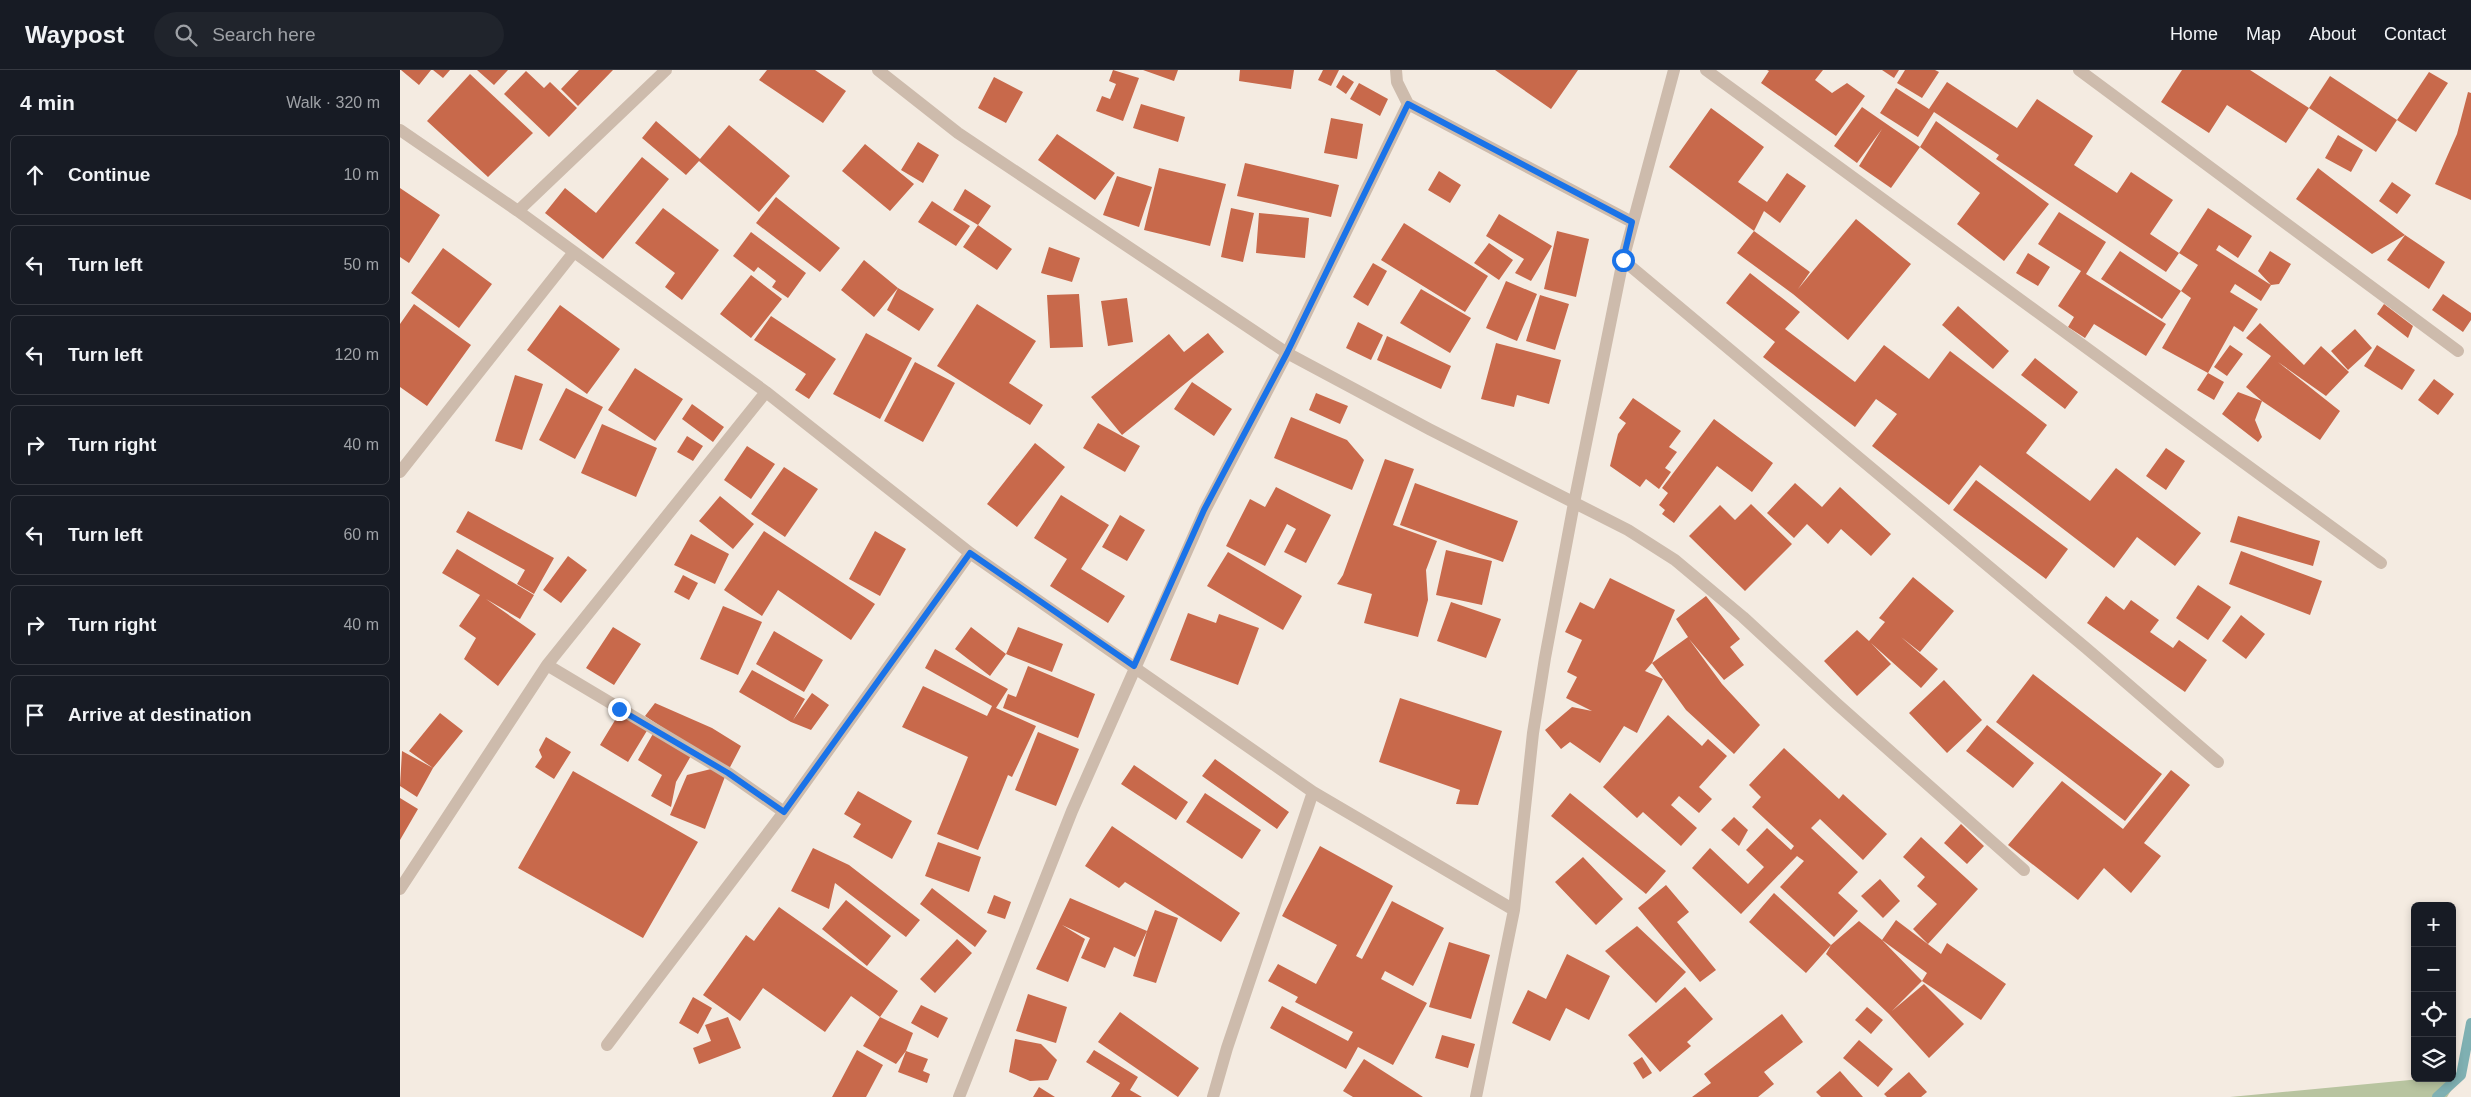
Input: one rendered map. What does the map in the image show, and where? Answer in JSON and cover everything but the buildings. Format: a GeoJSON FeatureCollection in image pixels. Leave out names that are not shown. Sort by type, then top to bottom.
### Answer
{"type":"FeatureCollection","features":[{"type":"Feature","properties":{"kind":"street"},"geometry":{"type":"LineString","coordinates":[[518,211],[666,70]]}},
{"type":"Feature","properties":{"kind":"street"},"geometry":{"type":"LineString","coordinates":[[878,70],[958,133],[1287,353],[1429,430],[1628,530],[1675,560],[1742,617],[2024,870]]}},
{"type":"Feature","properties":{"kind":"street"},"geometry":{"type":"LineString","coordinates":[[1396,70],[1397,82],[1408,104],[1632,222]]}},
{"type":"Feature","properties":{"kind":"street"},"geometry":{"type":"LineString","coordinates":[[1476,1097],[1514,910],[1534,733],[1545,658],[1574,503],[1623,260],[1674,70]]}},
{"type":"Feature","properties":{"kind":"street"},"geometry":{"type":"LineString","coordinates":[[1706,70],[2381,563]]}},
{"type":"Feature","properties":{"kind":"street"},"geometry":{"type":"LineString","coordinates":[[2079,70],[2458,351]]}},
{"type":"Feature","properties":{"kind":"street"},"geometry":{"type":"LineString","coordinates":[[959,1097],[1072,811],[1204,510],[1287,353],[1408,104]]}},
{"type":"Feature","properties":{"kind":"street"},"geometry":{"type":"LineString","coordinates":[[400,130],[518,211],[766,392],[970,553],[1313,792],[1514,910]]}},
{"type":"Feature","properties":{"kind":"street"},"geometry":{"type":"LineString","coordinates":[[400,472],[574,252]]}},
{"type":"Feature","properties":{"kind":"street"},"geometry":{"type":"LineString","coordinates":[[1623,260],[2079,642],[2218,762]]}},
{"type":"Feature","properties":{"kind":"street"},"geometry":{"type":"LineString","coordinates":[[400,889],[546,665],[766,392]]}},
{"type":"Feature","properties":{"kind":"street"},"geometry":{"type":"LineString","coordinates":[[607,1045],[784,812],[970,553]]}},
{"type":"Feature","properties":{"kind":"street"},"geometry":{"type":"LineString","coordinates":[[546,665],[728,773],[784,812]]}},
{"type":"Feature","properties":{"kind":"street"},"geometry":{"type":"LineString","coordinates":[[1213,1097],[1226,1048],[1313,792]]}},
{"type":"Feature","properties":{"kind":"green space"},"geometry":{"type":"Polygon","coordinates":[[[2461,1075],[2447,1097],[2230,1097],[2411,1080],[2411,1082],[2456,1082],[2456,1076],[2461,1075]]]}},
{"type":"Feature","properties":{"kind":"waterway"},"geometry":{"type":"LineString","coordinates":[[2437,1097],[2461,1075],[2471,1023]]}},
{"type":"Feature","properties":{"kind":"route"},"geometry":{"type":"LineString","coordinates":[[619,709],[693,751],[784,812],[970,553],[1134,666],[1204,510],[1287,353],[1408,104],[1632,222],[1623,260]]}}]}
